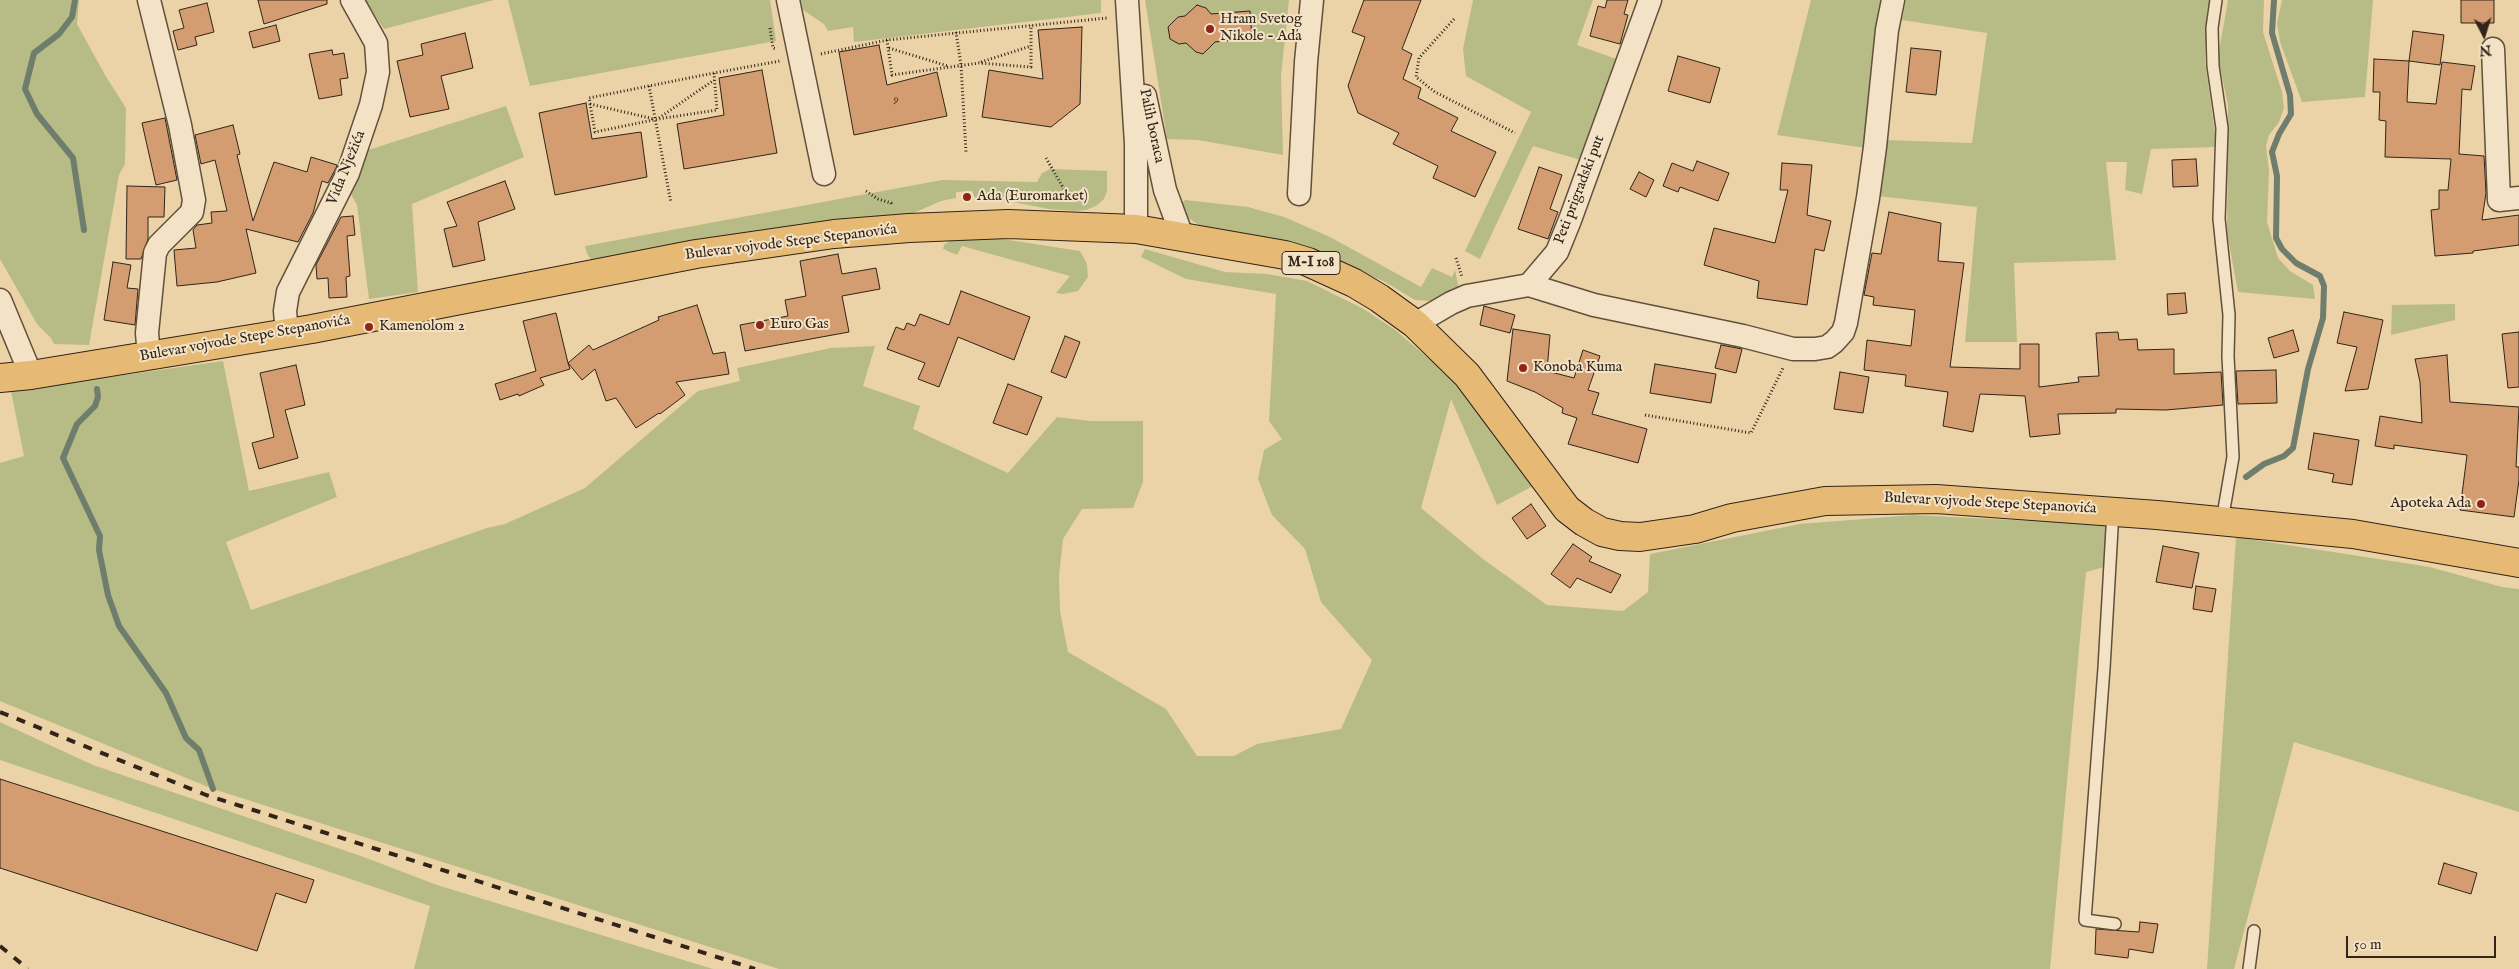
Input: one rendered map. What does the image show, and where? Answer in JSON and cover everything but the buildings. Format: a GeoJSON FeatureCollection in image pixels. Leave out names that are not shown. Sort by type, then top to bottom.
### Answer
{"type":"FeatureCollection","features":[{"type":"Feature","properties":{"kind":"main road","name":"Bulevar vojvode Stepe Stepanovića"},"geometry":{"type":"LineString","coordinates":[[0,378],[31,375],[288,333],[696,254],[834,234],[909,228],[1008,224],[1136,229],[1285,255],[1308,262],[1354,283],[1415,324],[1467,375],[1567,509],[1584,522],[1602,532],[1620,536],[1663,534],[1773,510],[1850,499],[1936,499],[2113,511],[2353,534],[2519,563]]}},
{"type":"Feature","properties":{"kind":"street"},"geometry":{"type":"LineString","coordinates":[[149,0],[180,126],[194,200],[192,212],[159,245],[155,253],[147,333],[149,356]]}},
{"type":"Feature","properties":{"kind":"street","name":"Vida Nježića"},"geometry":{"type":"LineString","coordinates":[[288,333],[285,311],[288,292],[348,173],[371,105],[378,72],[376,43],[372,32],[352,0]]}},
{"type":"Feature","properties":{"kind":"street"},"geometry":{"type":"LineString","coordinates":[[788,0],[824,174]]}},
{"type":"Feature","properties":{"kind":"street"},"geometry":{"type":"LineString","coordinates":[[1299,194],[1306,62],[1312,0]]}},
{"type":"Feature","properties":{"kind":"street","name":"Peti prigradski put"},"geometry":{"type":"LineString","coordinates":[[1528,285],[1556,252],[1567,228],[1650,0]]}},
{"type":"Feature","properties":{"kind":"street"},"geometry":{"type":"LineString","coordinates":[[1415,324],[1451,302],[1467,296],[1528,285],[1594,305],[1743,336],[1793,349],[1827,347],[1843,332],[1846,323],[1876,147],[1888,30],[1893,0]]}},
{"type":"Feature","properties":{"kind":"street","name":"Palih boraca"},"geometry":{"type":"LineString","coordinates":[[1121,11],[1136,144],[1136,229]]}},
{"type":"Feature","properties":{"kind":"street","name":"Palih boraca"},"geometry":{"type":"LineString","coordinates":[[1121,11],[1165,190],[1182,236]]}},
{"type":"Feature","properties":{"kind":"street"},"geometry":{"type":"LineString","coordinates":[[2493,49],[2499,200],[2519,198]]}},
{"type":"Feature","properties":{"kind":"street"},"geometry":{"type":"LineString","coordinates":[[0,300],[31,375]]}},
{"type":"Feature","properties":{"kind":"lane"},"geometry":{"type":"LineString","coordinates":[[2216,0],[2212,28],[2213,66],[2222,128],[2219,219],[2229,308],[2228,356],[2233,457],[2222,521]]}},
{"type":"Feature","properties":{"kind":"lane"},"geometry":{"type":"LineString","coordinates":[[2113,511],[2104,668],[2085,920],[2115,924]]}},
{"type":"Feature","properties":{"kind":"lane"},"geometry":{"type":"LineString","coordinates":[[2249,969],[2254,931]]}},
{"type":"Feature","properties":{"kind":"path"},"geometry":{"type":"LineString","coordinates":[[811,56],[887,40],[1031,25],[1121,11]]}},
{"type":"Feature","properties":{"kind":"path"},"geometry":{"type":"LineString","coordinates":[[1454,19],[1419,58],[1416,77],[1435,92],[1515,133]]}},
{"type":"Feature","properties":{"kind":"path"},"geometry":{"type":"LineString","coordinates":[[887,40],[892,75],[961,64],[979,63],[1031,67],[1031,25]]}},
{"type":"Feature","properties":{"kind":"path"},"geometry":{"type":"LineString","coordinates":[[956,32],[961,64],[966,152]]}},
{"type":"Feature","properties":{"kind":"path"},"geometry":{"type":"LineString","coordinates":[[979,63],[1031,46]]}},
{"type":"Feature","properties":{"kind":"path"},"geometry":{"type":"LineString","coordinates":[[889,48],[951,66]]}},
{"type":"Feature","properties":{"kind":"path"},"geometry":{"type":"LineString","coordinates":[[714,73],[717,110],[656,119],[595,132],[589,98],[714,73],[785,60]]}},
{"type":"Feature","properties":{"kind":"path"},"geometry":{"type":"LineString","coordinates":[[590,104],[656,119],[714,80]]}},
{"type":"Feature","properties":{"kind":"path"},"geometry":{"type":"LineString","coordinates":[[648,86],[672,203]]}},
{"type":"Feature","properties":{"kind":"path"},"geometry":{"type":"LineString","coordinates":[[1046,158],[1074,207]]}},
{"type":"Feature","properties":{"kind":"path"},"geometry":{"type":"LineString","coordinates":[[866,191],[878,199],[890,203],[893,212]]}},
{"type":"Feature","properties":{"kind":"path"},"geometry":{"type":"LineString","coordinates":[[1644,415],[1751,433],[1793,349]]}},
{"type":"Feature","properties":{"kind":"green space"},"geometry":{"type":"Polygon","coordinates":[[[0,0],[79,0],[77,24],[105,75],[126,108],[125,164],[119,175],[89,345],[54,344],[51,338],[37,324],[0,259],[0,0]]]}},
{"type":"Feature","properties":{"kind":"green space"},"geometry":{"type":"Polygon","coordinates":[[[365,0],[494,0],[384,29],[365,0]]]}},
{"type":"Feature","properties":{"kind":"green space"},"geometry":{"type":"Polygon","coordinates":[[[508,0],[770,0],[776,41],[530,86],[508,0]]]}},
{"type":"Feature","properties":{"kind":"green space"},"geometry":{"type":"Polygon","coordinates":[[[801,0],[1101,0],[1101,13],[854,42],[853,27],[828,31],[824,24],[803,10],[801,0]]]}},
{"type":"Feature","properties":{"kind":"green space"},"geometry":{"type":"Polygon","coordinates":[[[1145,0],[1289,0],[1281,76],[1283,155],[1198,140],[1167,139],[1145,0]]]}},
{"type":"Feature","properties":{"kind":"green space"},"geometry":{"type":"Polygon","coordinates":[[[1473,0],[1593,0],[1577,45],[1625,62],[1584,161],[1533,146],[1480,259],[1465,251],[1531,112],[1466,76],[1463,49],[1473,0]]]}},
{"type":"Feature","properties":{"kind":"green space"},"geometry":{"type":"Polygon","coordinates":[[[1811,0],[1883,0],[1866,148],[1777,135],[1811,0]]]}},
{"type":"Feature","properties":{"kind":"green space"},"geometry":{"type":"Polygon","coordinates":[[[1906,0],[2210,0],[2207,12],[2205,62],[2217,147],[2151,149],[2142,194],[2125,190],[2127,162],[2106,162],[2116,260],[2014,263],[2017,342],[1965,342],[1977,207],[1877,196],[1884,140],[1972,143],[1987,33],[1902,20],[1906,0]]]}},
{"type":"Feature","properties":{"kind":"green space"},"geometry":{"type":"Polygon","coordinates":[[[2228,0],[2264,0],[2263,32],[2282,92],[2284,108],[2279,122],[2269,135],[2266,146],[2269,171],[2267,222],[2278,258],[2290,271],[2313,285],[2315,299],[2238,292],[2227,232],[2228,105],[2218,57],[2228,0]]]}},
{"type":"Feature","properties":{"kind":"green space"},"geometry":{"type":"Polygon","coordinates":[[[2282,0],[2373,0],[2365,97],[2302,102],[2280,42],[2277,23],[2282,0]]]}},
{"type":"Feature","properties":{"kind":"green space"},"geometry":{"type":"Polygon","coordinates":[[[506,106],[524,157],[412,204],[418,292],[369,299],[357,205],[348,189],[365,151],[506,106]]]}},
{"type":"Feature","properties":{"kind":"green space"},"geometry":{"type":"Polygon","coordinates":[[[1050,169],[1107,171],[1107,191],[1104,199],[1096,206],[1086,210],[1075,211],[1049,209],[997,199],[975,198],[972,191],[956,192],[956,198],[941,201],[909,215],[594,263],[587,254],[585,246],[942,180],[1037,182],[1042,173],[1050,169]]]}},
{"type":"Feature","properties":{"kind":"green space"},"geometry":{"type":"Polygon","coordinates":[[[1185,200],[1248,207],[1284,217],[1330,237],[1421,287],[1432,268],[1452,277],[1455,270],[1459,289],[1432,301],[1415,300],[1385,282],[1307,248],[1199,225],[1185,216],[1180,204],[1185,200]]]}},
{"type":"Feature","properties":{"kind":"green space"},"geometry":{"type":"Polygon","coordinates":[[[956,237],[1002,239],[1080,251],[1087,264],[1088,277],[1078,291],[1063,294],[1056,293],[1070,276],[962,246],[957,255],[943,249],[944,245],[956,237]]]}},
{"type":"Feature","properties":{"kind":"green space"},"geometry":{"type":"Polygon","coordinates":[[[1145,249],[1225,272],[1267,274],[1307,281],[1362,308],[1394,329],[1441,369],[1492,421],[1537,484],[1497,505],[1451,399],[1421,508],[1483,559],[1547,605],[1623,611],[1648,592],[1650,554],[1800,524],[1913,515],[2113,525],[2111,565],[2086,572],[2050,969],[779,969],[213,789],[0,701],[0,463],[24,456],[11,391],[223,361],[249,491],[329,472],[337,497],[226,542],[251,610],[487,528],[505,524],[585,488],[698,391],[740,381],[737,368],[831,348],[875,346],[863,386],[920,406],[913,429],[1008,473],[1057,417],[1090,421],[1143,421],[1143,482],[1133,508],[1082,509],[1063,539],[1059,576],[1060,611],[1068,652],[1166,709],[1197,756],[1234,756],[1257,744],[1341,729],[1372,660],[1321,602],[1305,549],[1272,515],[1258,479],[1264,450],[1282,439],[1269,421],[1276,294],[1186,279],[1141,257],[1145,249]]]}},
{"type":"Feature","properties":{"kind":"green space"},"geometry":{"type":"Polygon","coordinates":[[[2455,304],[2455,320],[2391,335],[2392,305],[2455,304]]]}},
{"type":"Feature","properties":{"kind":"green space"},"geometry":{"type":"Polygon","coordinates":[[[2236,537],[2430,567],[2502,587],[2519,589],[2519,812],[2294,742],[2234,969],[2207,969],[2236,537]]]}},
{"type":"Feature","properties":{"kind":"green space"},"geometry":{"type":"Polygon","coordinates":[[[0,722],[93,765],[361,856],[437,885],[713,969],[414,969],[430,906],[0,760],[0,722]]]}},
{"type":"Feature","properties":{"kind":"waterway"},"geometry":{"type":"LineString","coordinates":[[75,0],[72,17],[59,34],[34,53],[25,89],[37,114],[73,158],[84,230]]}},
{"type":"Feature","properties":{"kind":"waterway"},"geometry":{"type":"LineString","coordinates":[[2246,477],[2264,464],[2284,456],[2293,448],[2308,369],[2323,318],[2324,286],[2320,276],[2296,263],[2282,249],[2276,238],[2277,176],[2272,152],[2279,134],[2291,114],[2290,95],[2272,33],[2274,0]]}},
{"type":"Feature","properties":{"kind":"waterway"},"geometry":{"type":"LineString","coordinates":[[97,389],[98,397],[95,406],[77,424],[63,458],[100,536],[99,550],[108,595],[119,626],[166,693],[186,738],[199,750],[213,789]]}},
{"type":"Feature","properties":{"kind":"railway"},"geometry":{"type":"LineString","coordinates":[[0,712],[206,795],[755,969]]}},
{"type":"Feature","properties":{"kind":"railway"},"geometry":{"type":"LineString","coordinates":[[0,946],[28,969]]}},
{"type":"Feature","properties":{"kind":"place","name":"Hram Svetog Nikole - Ada"},"geometry":{"type":"Point","coordinates":[1210,29]}},
{"type":"Feature","properties":{"kind":"place","name":"Ada (Euromarket)"},"geometry":{"type":"Point","coordinates":[967,197]}},
{"type":"Feature","properties":{"kind":"place","name":"Euro Gas"},"geometry":{"type":"Point","coordinates":[760,325]}},
{"type":"Feature","properties":{"kind":"place","name":"Kamenolom 2"},"geometry":{"type":"Point","coordinates":[369,327]}},
{"type":"Feature","properties":{"kind":"place","name":"Konoba Kuma"},"geometry":{"type":"Point","coordinates":[1523,368]}},
{"type":"Feature","properties":{"kind":"place","name":"Apoteka Ada"},"geometry":{"type":"Point","coordinates":[2481,504]}}]}
